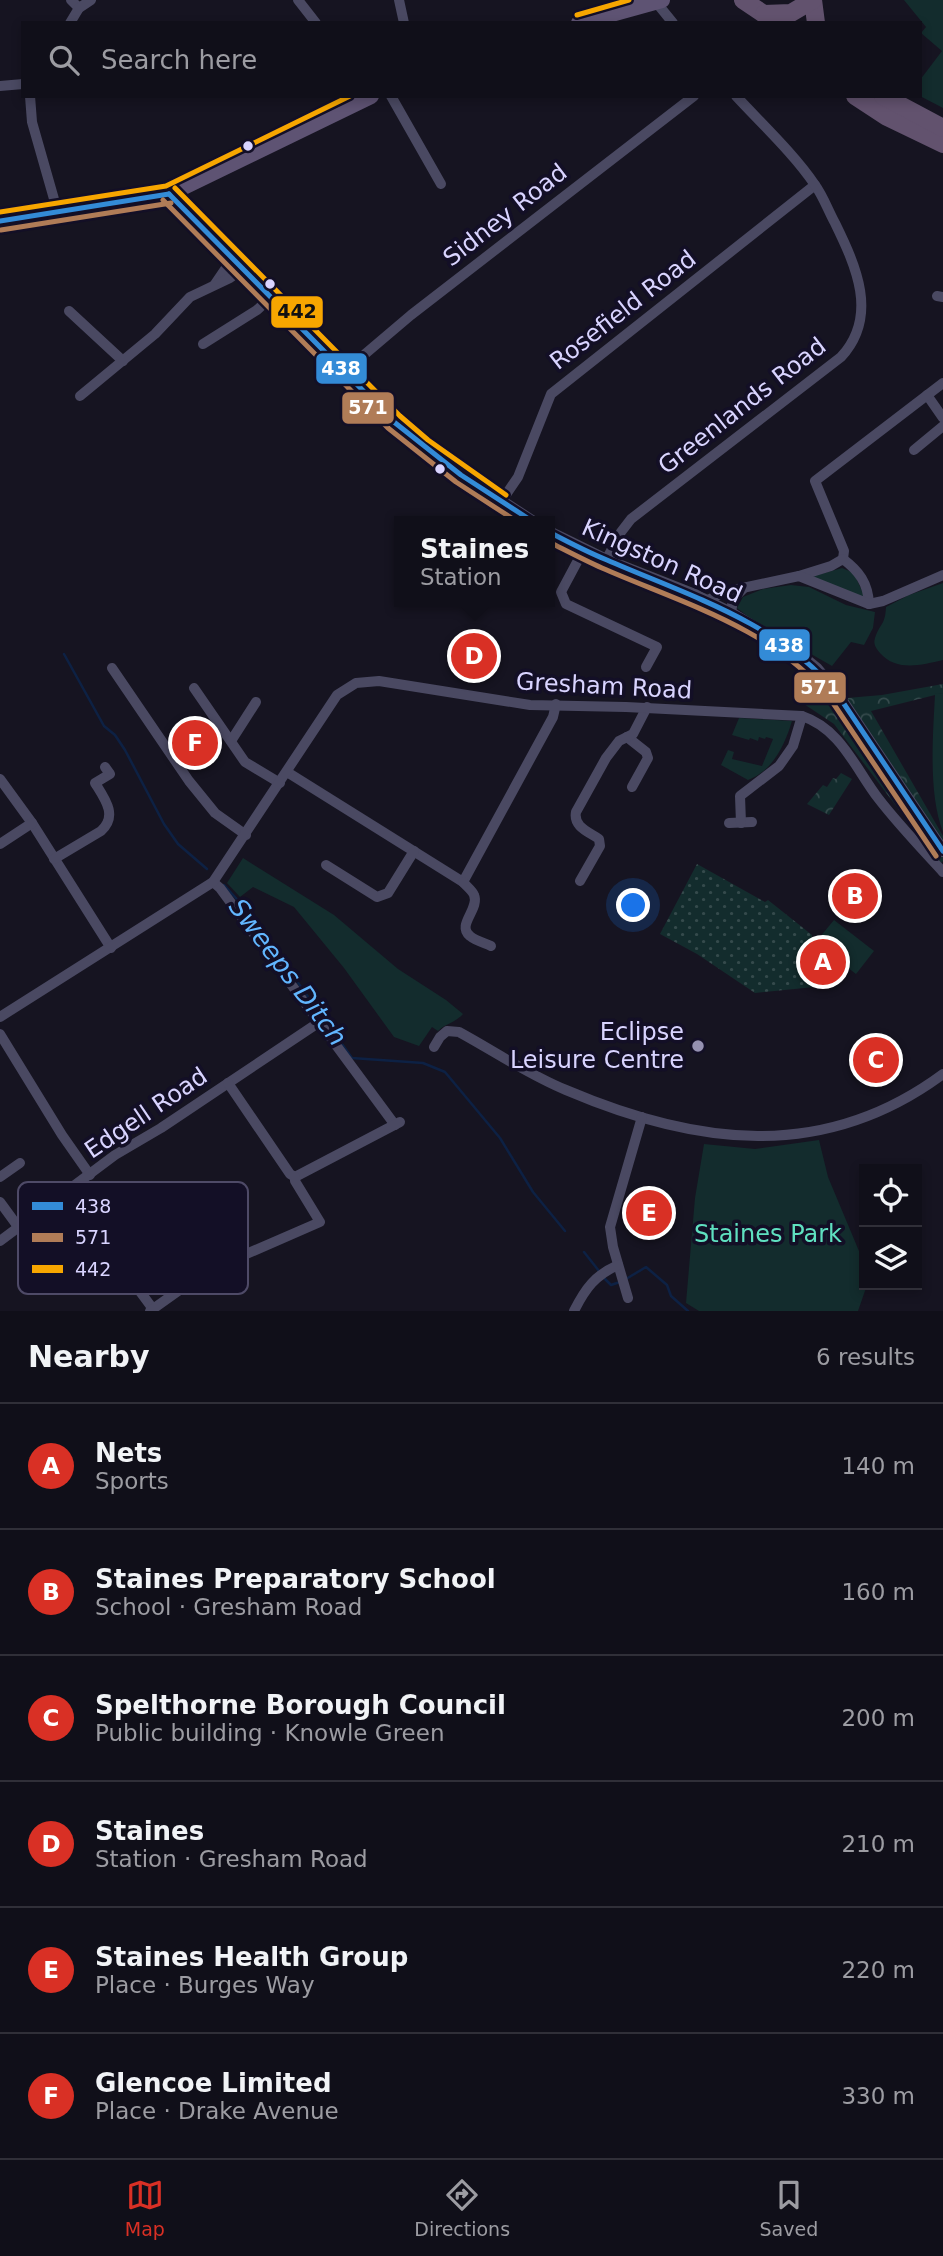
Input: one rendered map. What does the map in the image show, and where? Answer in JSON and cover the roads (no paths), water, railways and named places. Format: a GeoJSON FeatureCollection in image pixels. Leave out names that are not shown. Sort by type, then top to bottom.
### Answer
{"type":"FeatureCollection","features":[{"type":"Feature","properties":{"kind":"highway"},"geometry":{"type":"LineString","coordinates":[[743,0],[771,18],[791,13],[813,0],[816,21]]}},
{"type":"Feature","properties":{"kind":"highway"},"geometry":{"type":"LineString","coordinates":[[858,98],[887,117],[943,144]]}},
{"type":"Feature","properties":{"kind":"highway"},"geometry":{"type":"LineString","coordinates":[[887,98],[943,128]]}},
{"type":"Feature","properties":{"kind":"main road"},"geometry":{"type":"LineString","coordinates":[[582,21],[630,0]]}},
{"type":"Feature","properties":{"kind":"main road"},"geometry":{"type":"LineString","coordinates":[[584,21],[659,1]]}},
{"type":"Feature","properties":{"kind":"main road"},"geometry":{"type":"LineString","coordinates":[[0,221],[169,194],[350,101]]}},
{"type":"Feature","properties":{"kind":"street"},"geometry":{"type":"LineString","coordinates":[[71,0],[79,8]]}},
{"type":"Feature","properties":{"kind":"street"},"geometry":{"type":"LineString","coordinates":[[71,21],[79,8],[91,0]]}},
{"type":"Feature","properties":{"kind":"street"},"geometry":{"type":"LineString","coordinates":[[298,0],[314,21]]}},
{"type":"Feature","properties":{"kind":"street"},"geometry":{"type":"LineString","coordinates":[[399,0],[404,21]]}},
{"type":"Feature","properties":{"kind":"street"},"geometry":{"type":"LineString","coordinates":[[659,1],[672,21]]}},
{"type":"Feature","properties":{"kind":"street"},"geometry":{"type":"LineString","coordinates":[[0,86],[21,84]]}},
{"type":"Feature","properties":{"kind":"street"},"geometry":{"type":"LineString","coordinates":[[30,98],[32,122],[58,213]]}},
{"type":"Feature","properties":{"kind":"street"},"geometry":{"type":"LineString","coordinates":[[392,98],[441,184]]}},
{"type":"Feature","properties":{"kind":"street","name":"Sidney Road"},"geometry":{"type":"LineString","coordinates":[[345,370],[411,315],[691,98]]}},
{"type":"Feature","properties":{"kind":"street","name":"Greenlands Road"},"geometry":{"type":"LineString","coordinates":[[606,559],[631,519],[831,366],[852,346],[861,317],[857,272],[816,185],[738,98]]}},
{"type":"Feature","properties":{"kind":"street","name":"Rosefield Road"},"geometry":{"type":"LineString","coordinates":[[501,502],[519,477],[551,394],[816,185]]}},
{"type":"Feature","properties":{"kind":"street"},"geometry":{"type":"LineString","coordinates":[[169,194],[394,422],[423,447],[524,516]]}},
{"type":"Feature","properties":{"kind":"street"},"geometry":{"type":"LineString","coordinates":[[212,287],[232,259]]}},
{"type":"Feature","properties":{"kind":"street"},"geometry":{"type":"LineString","coordinates":[[80,396],[155,334],[190,297],[243,269]]}},
{"type":"Feature","properties":{"kind":"street"},"geometry":{"type":"LineString","coordinates":[[203,344],[257,310],[271,297]]}},
{"type":"Feature","properties":{"kind":"street"},"geometry":{"type":"LineString","coordinates":[[69,311],[123,361]]}},
{"type":"Feature","properties":{"kind":"street"},"geometry":{"type":"LineString","coordinates":[[843,559],[844,551],[815,481],[943,383]]}},
{"type":"Feature","properties":{"kind":"street"},"geometry":{"type":"LineString","coordinates":[[927,396],[943,418]]}},
{"type":"Feature","properties":{"kind":"street"},"geometry":{"type":"LineString","coordinates":[[914,450],[943,426]]}},
{"type":"Feature","properties":{"kind":"street","name":"Kingston Road"},"geometry":{"type":"LineString","coordinates":[[555,534],[606,559],[708,600],[817,669],[836,692],[943,851]]}},
{"type":"Feature","properties":{"kind":"street"},"geometry":{"type":"LineString","coordinates":[[583,549],[561,592],[562,599],[566,604],[657,647],[646,667]]}},
{"type":"Feature","properties":{"kind":"street"},"geometry":{"type":"LineString","coordinates":[[708,600],[724,592],[799,576],[831,566],[843,559]]}},
{"type":"Feature","properties":{"kind":"street"},"geometry":{"type":"LineString","coordinates":[[843,559],[862,575],[869,604]]}},
{"type":"Feature","properties":{"kind":"street"},"geometry":{"type":"LineString","coordinates":[[799,576],[869,604],[883,601],[943,575]]}},
{"type":"Feature","properties":{"kind":"street"},"geometry":{"type":"LineString","coordinates":[[731,613],[733,598],[743,588]]}},
{"type":"Feature","properties":{"kind":"street"},"geometry":{"type":"LineString","coordinates":[[112,668],[189,781],[215,813],[246,835]]}},
{"type":"Feature","properties":{"kind":"street","name":"Gresham Road"},"geometry":{"type":"LineString","coordinates":[[0,1017],[213,882],[337,695],[356,683],[394,682],[503,702],[802,716],[814,720],[835,736],[877,797],[943,872]]}},
{"type":"Feature","properties":{"kind":"street"},"geometry":{"type":"LineString","coordinates":[[194,688],[246,762],[280,783]]}},
{"type":"Feature","properties":{"kind":"street"},"geometry":{"type":"LineString","coordinates":[[231,741],[256,702]]}},
{"type":"Feature","properties":{"kind":"street"},"geometry":{"type":"LineString","coordinates":[[463,882],[553,717],[556,705]]}},
{"type":"Feature","properties":{"kind":"street"},"geometry":{"type":"LineString","coordinates":[[580,881],[600,846],[599,839],[577,824],[576,812],[606,758],[619,741],[633,734],[647,708]]}},
{"type":"Feature","properties":{"kind":"street"},"geometry":{"type":"LineString","coordinates":[[729,823],[747,822],[740,796],[779,766],[793,746],[802,716]]}},
{"type":"Feature","properties":{"kind":"street"},"geometry":{"type":"LineString","coordinates":[[628,737],[646,752],[648,758],[632,788]]}},
{"type":"Feature","properties":{"kind":"street"},"geometry":{"type":"LineString","coordinates":[[54,859],[101,831],[108,823],[109,807],[95,783],[110,774],[106,767]]}},
{"type":"Feature","properties":{"kind":"street"},"geometry":{"type":"LineString","coordinates":[[287,772],[463,882],[475,898],[466,923],[467,932],[491,946]]}},
{"type":"Feature","properties":{"kind":"street"},"geometry":{"type":"LineString","coordinates":[[0,779],[32,823],[111,948]]}},
{"type":"Feature","properties":{"kind":"street"},"geometry":{"type":"LineString","coordinates":[[0,844],[32,823]]}},
{"type":"Feature","properties":{"kind":"street"},"geometry":{"type":"LineString","coordinates":[[326,865],[377,897],[388,894],[414,851]]}},
{"type":"Feature","properties":{"kind":"street"},"geometry":{"type":"LineString","coordinates":[[213,882],[318,1023],[398,1123],[295,1177]]}},
{"type":"Feature","properties":{"kind":"street","name":"Edgell Road"},"geometry":{"type":"LineString","coordinates":[[81,1182],[115,1155],[161,1128],[318,1023]]}},
{"type":"Feature","properties":{"kind":"street"},"geometry":{"type":"LineString","coordinates":[[434,1047],[447,1031],[458,1032],[563,1089],[670,1125],[731,1136],[788,1135],[850,1122],[909,1096],[943,1074]]}},
{"type":"Feature","properties":{"kind":"street"},"geometry":{"type":"LineString","coordinates":[[0,1034],[90,1175]]}},
{"type":"Feature","properties":{"kind":"street"},"geometry":{"type":"LineString","coordinates":[[228,1083],[290,1174],[295,1177],[320,1222],[248,1253]]}},
{"type":"Feature","properties":{"kind":"street"},"geometry":{"type":"LineString","coordinates":[[627,1295],[610,1227],[642,1117]]}},
{"type":"Feature","properties":{"kind":"street"},"geometry":{"type":"LineString","coordinates":[[0,1177],[20,1163]]}},
{"type":"Feature","properties":{"kind":"street"},"geometry":{"type":"LineString","coordinates":[[0,1202],[18,1227]]}},
{"type":"Feature","properties":{"kind":"street","name":"Edgell Road"},"geometry":{"type":"LineString","coordinates":[[0,1241],[18,1229]]}},
{"type":"Feature","properties":{"kind":"street"},"geometry":{"type":"LineString","coordinates":[[574,1311],[596,1277],[618,1265]]}},
{"type":"Feature","properties":{"kind":"street"},"geometry":{"type":"LineString","coordinates":[[140,1294],[151,1310],[174,1294]]}},
{"type":"Feature","properties":{"kind":"waterway","name":"Sweeps Ditch"},"geometry":{"type":"LineString","coordinates":[[64,654],[104,726],[115,735],[125,750],[164,824],[178,844],[207,869]]}},
{"type":"Feature","properties":{"kind":"waterway","name":"Sweeps Ditch"},"geometry":{"type":"LineString","coordinates":[[224,885],[243,906],[352,1058],[423,1063],[445,1072],[500,1138],[533,1192],[565,1231]]}},
{"type":"Feature","properties":{"kind":"waterway","name":"Sweeps Ditch"},"geometry":{"type":"LineString","coordinates":[[584,1252],[599,1271]]}},
{"type":"Feature","properties":{"kind":"waterway","name":"Sweeps Ditch"},"geometry":{"type":"LineString","coordinates":[[626,1279],[646,1267],[667,1285],[671,1296],[688,1311]]}},
{"type":"Feature","properties":{"kind":"waterway","name":"Sweeps Ditch"},"geometry":{"type":"LineString","coordinates":[[603,1277],[611,1285],[620,1282]]}},
{"type":"Feature","properties":{"kind":"place","name":"Staines"},"geometry":{"type":"Point","coordinates":[474,656]}},
{"type":"Feature","properties":{"kind":"place","name":"Glencoe Limited"},"geometry":{"type":"Point","coordinates":[195,743]}},
{"type":"Feature","properties":{"kind":"place","name":"Staines Preparatory School"},"geometry":{"type":"Point","coordinates":[855,896]}},
{"type":"Feature","properties":{"kind":"place","name":"Nets"},"geometry":{"type":"Point","coordinates":[823,962]}},
{"type":"Feature","properties":{"kind":"place","name":"Eclipse Leisure Centre"},"geometry":{"type":"Point","coordinates":[698,1046]}},
{"type":"Feature","properties":{"kind":"place","name":"Spelthorne Borough Council"},"geometry":{"type":"Point","coordinates":[876,1060]}},
{"type":"Feature","properties":{"kind":"place","name":"Staines Health Group"},"geometry":{"type":"Point","coordinates":[649,1213]}},
{"type":"Feature","properties":{"kind":"park label","name":"Staines Park"},"geometry":{"type":"Point","coordinates":[768,1234]}}]}
